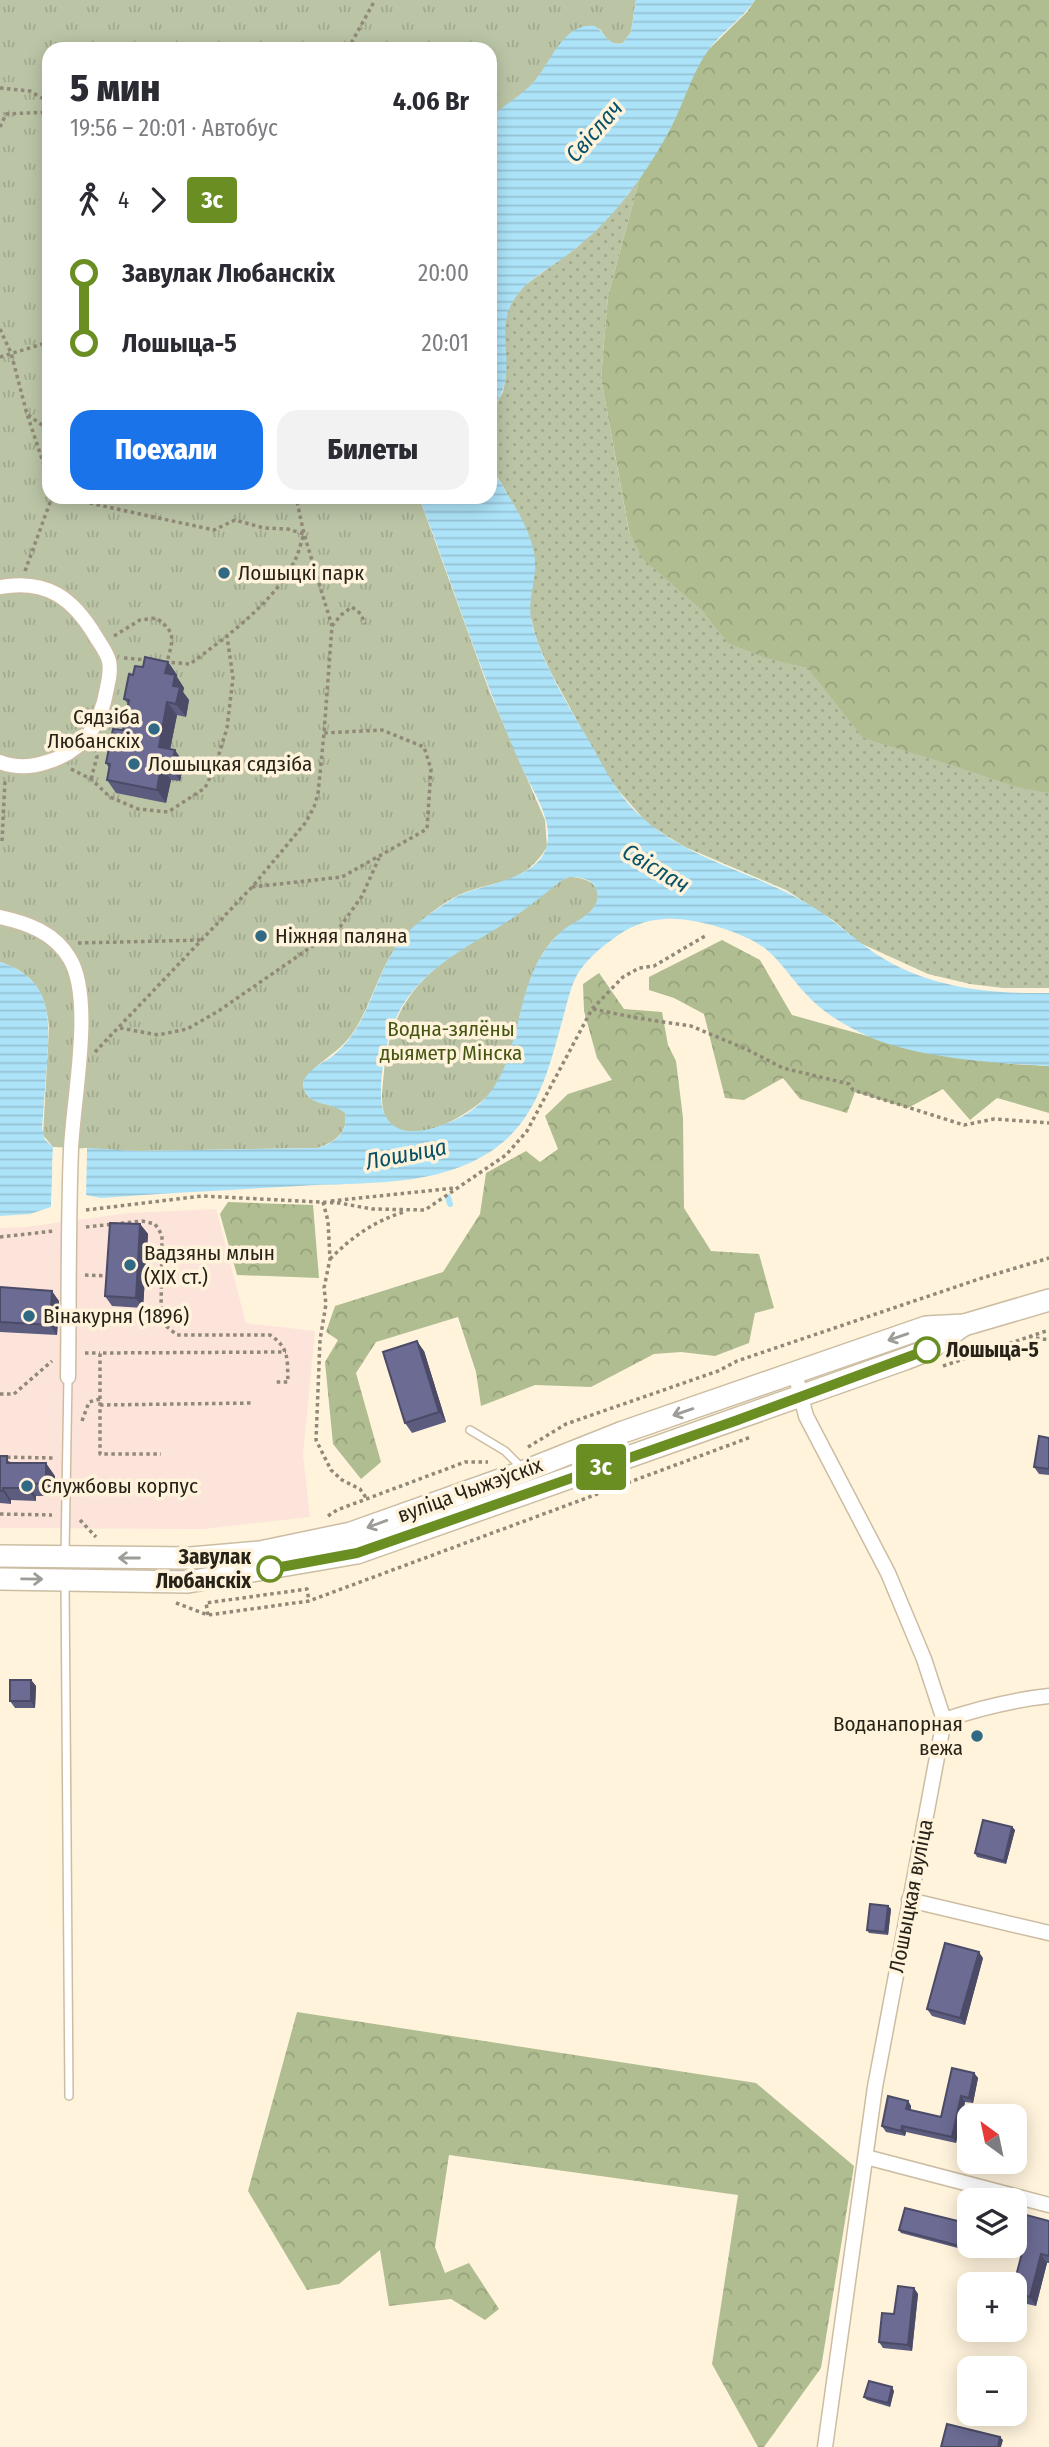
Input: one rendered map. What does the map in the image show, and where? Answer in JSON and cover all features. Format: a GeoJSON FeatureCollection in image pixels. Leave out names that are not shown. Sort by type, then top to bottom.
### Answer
{"type":"FeatureCollection","features":[{"type":"Feature","properties":{"kind":"street"},"geometry":{"type":"LineString","coordinates":[[0,587],[21,583],[61,595],[84,616],[109,658],[110,670],[105,700],[91,735],[74,751],[33,767],[3,763]]}},
{"type":"Feature","properties":{"kind":"street"},"geometry":{"type":"LineString","coordinates":[[0,917],[32,926],[58,943],[70,959],[79,979],[79,1069],[71,1147],[68,1377]]}},
{"type":"Feature","properties":{"kind":"street","name":"вуліца Чыжэўскіх"},"geometry":{"type":"LineString","coordinates":[[0,1556],[191,1558],[260,1552],[351,1533],[518,1464],[623,1432],[926,1327],[964,1325],[1049,1300]]}},
{"type":"Feature","properties":{"kind":"street","name":"вуліца Чыжэўскіх"},"geometry":{"type":"LineString","coordinates":[[0,1579],[188,1582],[357,1553],[928,1350],[964,1325]]}},
{"type":"Feature","properties":{"kind":"street","name":"Лошыцкая вуліца"},"geometry":{"type":"LineString","coordinates":[[795,1373],[806,1416],[888,1573],[924,1659],[944,1720],[875,2087],[825,2447]]}},
{"type":"Feature","properties":{"kind":"street"},"geometry":{"type":"LineString","coordinates":[[944,1720],[989,1705],[1049,1696]]}},
{"type":"Feature","properties":{"kind":"street"},"geometry":{"type":"LineString","coordinates":[[909,1900],[1049,1933]]}},
{"type":"Feature","properties":{"kind":"street"},"geometry":{"type":"LineString","coordinates":[[866,2157],[1049,2205]]}},
{"type":"Feature","properties":{"kind":"lane"},"geometry":{"type":"LineString","coordinates":[[68,1377],[65,1580],[69,2096]]}},
{"type":"Feature","properties":{"kind":"lane"},"geometry":{"type":"LineString","coordinates":[[470,1430],[518,1464],[532,1491]]}},
{"type":"Feature","properties":{"kind":"path"},"geometry":{"type":"LineString","coordinates":[[352,42],[375,0]]}},
{"type":"Feature","properties":{"kind":"path"},"geometry":{"type":"LineString","coordinates":[[0,88],[30,91],[42,98]]}},
{"type":"Feature","properties":{"kind":"path"},"geometry":{"type":"LineString","coordinates":[[0,127],[6,114],[42,113]]}},
{"type":"Feature","properties":{"kind":"path"},"geometry":{"type":"LineString","coordinates":[[0,329],[10,353],[42,459]]}},
{"type":"Feature","properties":{"kind":"path"},"geometry":{"type":"LineString","coordinates":[[0,357],[42,344]]}},
{"type":"Feature","properties":{"kind":"path"},"geometry":{"type":"LineString","coordinates":[[27,414],[42,425]]}},
{"type":"Feature","properties":{"kind":"path"},"geometry":{"type":"LineString","coordinates":[[21,583],[49,504]]}},
{"type":"Feature","properties":{"kind":"path"},"geometry":{"type":"LineString","coordinates":[[94,504],[214,530],[235,520],[304,534]]}},
{"type":"Feature","properties":{"kind":"path"},"geometry":{"type":"LineString","coordinates":[[79,1069],[252,887],[306,822],[314,807],[318,794],[324,733],[331,626],[298,504]]}},
{"type":"Feature","properties":{"kind":"path"},"geometry":{"type":"LineString","coordinates":[[109,658],[190,664],[228,636],[274,591],[295,560],[304,534]]}},
{"type":"Feature","properties":{"kind":"path"},"geometry":{"type":"LineString","coordinates":[[331,626],[352,607],[361,614],[365,624]]}},
{"type":"Feature","properties":{"kind":"path"},"geometry":{"type":"LineString","coordinates":[[101,644],[141,620],[156,618],[168,626],[173,639],[167,662]]}},
{"type":"Feature","properties":{"kind":"path"},"geometry":{"type":"LineString","coordinates":[[54,761],[91,779],[110,797],[138,809],[168,812],[205,788],[215,767],[227,728],[233,678],[228,636]]}},
{"type":"Feature","properties":{"kind":"path"},"geometry":{"type":"LineString","coordinates":[[252,887],[342,877],[428,829],[431,769],[424,747],[382,730],[324,733]]}},
{"type":"Feature","properties":{"kind":"path"},"geometry":{"type":"LineString","coordinates":[[91,735],[97,757],[91,779]]}},
{"type":"Feature","properties":{"kind":"path"},"geometry":{"type":"LineString","coordinates":[[2,841],[3,763]]}},
{"type":"Feature","properties":{"kind":"path"},"geometry":{"type":"LineString","coordinates":[[120,1028],[158,1035],[187,1029],[217,1012],[340,927],[362,896],[380,856]]}},
{"type":"Feature","properties":{"kind":"path"},"geometry":{"type":"LineString","coordinates":[[70,1210],[202,1196],[321,1202],[407,1211],[425,1210],[506,1155],[527,1131],[592,1009],[623,977],[639,968],[654,966],[705,936]]}},
{"type":"Feature","properties":{"kind":"path"},"geometry":{"type":"LineString","coordinates":[[58,943],[202,940]]}},
{"type":"Feature","properties":{"kind":"path"},"geometry":{"type":"LineString","coordinates":[[592,1009],[691,1026],[783,1068],[849,1084],[853,1090],[964,1125],[994,1119],[1049,1123]]}},
{"type":"Feature","properties":{"kind":"path"},"geometry":{"type":"LineString","coordinates":[[321,1202],[457,1188]]}},
{"type":"Feature","properties":{"kind":"path"},"geometry":{"type":"LineString","coordinates":[[321,1202],[328,1221],[330,1259],[324,1288],[326,1304],[320,1340],[316,1440],[331,1470],[342,1480],[360,1489],[367,1499]]}},
{"type":"Feature","properties":{"kind":"path"},"geometry":{"type":"LineString","coordinates":[[330,1259],[354,1237],[384,1218],[407,1211]]}},
{"type":"Feature","properties":{"kind":"path"},"geometry":{"type":"LineString","coordinates":[[0,1237],[142,1220],[155,1224],[162,1235],[161,1312],[166,1326],[177,1335],[270,1335],[282,1343],[286,1352],[288,1382],[276,1382]]}},
{"type":"Feature","properties":{"kind":"path"},"geometry":{"type":"LineString","coordinates":[[327,1517],[465,1462],[499,1461],[518,1464],[566,1424],[718,1371],[737,1361],[1049,1258]]}},
{"type":"Feature","properties":{"kind":"path"},"geometry":{"type":"LineString","coordinates":[[69,1275],[112,1276],[110,1265]]}},
{"type":"Feature","properties":{"kind":"path"},"geometry":{"type":"LineString","coordinates":[[1027,1336],[1049,1340]]}},
{"type":"Feature","properties":{"kind":"path"},"geometry":{"type":"LineString","coordinates":[[0,1394],[15,1394],[61,1353],[286,1352]]}},
{"type":"Feature","properties":{"kind":"path"},"geometry":{"type":"LineString","coordinates":[[100,1353],[100,1454],[161,1454]]}},
{"type":"Feature","properties":{"kind":"path"},"geometry":{"type":"LineString","coordinates":[[81,1422],[89,1402],[100,1399]]}},
{"type":"Feature","properties":{"kind":"path"},"geometry":{"type":"LineString","coordinates":[[100,1405],[254,1403]]}},
{"type":"Feature","properties":{"kind":"path"},"geometry":{"type":"LineString","coordinates":[[0,1457],[59,1458]]}},
{"type":"Feature","properties":{"kind":"path"},"geometry":{"type":"LineString","coordinates":[[0,1514],[58,1515]]}},
{"type":"Feature","properties":{"kind":"path"},"geometry":{"type":"LineString","coordinates":[[208,1615],[206,1603],[296,1590],[307,1589],[309,1601]]}},
{"type":"Feature","properties":{"kind":"shaded area"},"geometry":{"type":"Polygon","coordinates":[[[216,1209],[246,1323],[315,1331],[303,1455],[310,1517],[203,1529],[0,1528],[0,1228],[27,1227],[128,1213],[216,1209]]]}},
{"type":"Feature","properties":{"kind":"green space","name":"Водна-зялёны дыяметр Мінска"},"geometry":{"type":"Polygon","coordinates":[[[0,0],[636,0],[631,32],[623,43],[609,41],[600,29],[572,32],[529,87],[497,113],[497,42],[42,42],[42,504],[422,504],[490,693],[545,820],[547,847],[530,868],[511,879],[466,892],[452,899],[431,913],[402,939],[393,951],[352,1034],[303,1082],[304,1090],[313,1100],[345,1112],[343,1131],[330,1143],[318,1148],[137,1151],[53,1147],[43,1135],[49,1028],[45,1004],[30,978],[0,962],[0,0]]]}},
{"type":"Feature","properties":{"kind":"green space"},"geometry":{"type":"Polygon","coordinates":[[[755,0],[1049,0],[1049,793],[1017,787],[863,738],[808,668],[766,658],[728,643],[703,611],[643,559],[629,531],[601,378],[608,296],[640,177],[671,127],[706,52],[747,12],[755,0]]]}},
{"type":"Feature","properties":{"kind":"green space"},"geometry":{"type":"Polygon","coordinates":[[[640,177],[608,296],[601,378],[629,532],[808,668],[1049,792],[1049,988],[1003,988],[970,984],[928,974],[860,943],[834,921],[786,890],[685,847],[648,824],[604,770],[550,671],[537,641],[529,611],[533,549],[516,509],[497,476],[497,402],[503,392],[506,376],[504,328],[514,298],[525,285],[576,248],[627,196],[640,177]]]}},
{"type":"Feature","properties":{"kind":"green space","name":"Водна-зялёны дыяметр Мінска"},"geometry":{"type":"Polygon","coordinates":[[[569,877],[592,883],[598,891],[596,904],[588,914],[552,941],[536,965],[509,1056],[495,1087],[470,1110],[440,1126],[408,1132],[396,1128],[386,1118],[383,1106],[384,1071],[399,1014],[412,993],[447,959],[569,877]]]}},
{"type":"Feature","properties":{"kind":"green space"},"geometry":{"type":"Polygon","coordinates":[[[722,940],[760,960],[792,1015],[921,1051],[1012,1064],[1049,1066],[1049,1113],[997,1098],[970,1120],[943,1089],[908,1108],[855,1092],[847,1113],[800,1099],[783,1078],[744,1100],[725,1098],[704,1014],[674,998],[649,990],[649,977],[722,940]]]}},
{"type":"Feature","properties":{"kind":"green space"},"geometry":{"type":"Polygon","coordinates":[[[599,973],[624,1009],[662,1012],[668,1045],[676,1061],[683,1118],[684,1208],[711,1251],[759,1254],[774,1308],[755,1313],[749,1343],[715,1356],[681,1352],[654,1354],[591,1387],[535,1385],[481,1406],[476,1372],[458,1317],[376,1342],[356,1373],[381,1462],[361,1479],[333,1444],[325,1362],[338,1340],[326,1332],[335,1306],[443,1272],[480,1214],[486,1173],[526,1151],[540,1162],[558,1149],[545,1116],[568,1094],[612,1080],[597,1058],[584,1011],[583,984],[599,973]]]}},
{"type":"Feature","properties":{"kind":"green space"},"geometry":{"type":"Polygon","coordinates":[[[228,1202],[313,1205],[319,1278],[237,1275],[220,1214],[228,1202]]]}},
{"type":"Feature","properties":{"kind":"green space"},"geometry":{"type":"Polygon","coordinates":[[[297,2012],[756,2083],[854,2166],[821,2368],[764,2447],[758,2447],[712,2364],[738,2195],[449,2155],[435,2247],[445,2273],[469,2263],[499,2309],[485,2320],[451,2299],[389,2306],[380,2250],[339,2284],[307,2290],[248,2191],[297,2012]]]}},
{"type":"Feature","properties":{"kind":"water","name":"Свіслач"},"geometry":{"type":"Polygon","coordinates":[[[636,0],[755,0],[705,55],[667,136],[621,204],[586,239],[530,282],[515,298],[505,326],[507,365],[497,401],[497,112],[529,87],[564,38],[573,31],[583,26],[595,26],[610,41],[618,44],[623,43],[631,32],[636,0]]]}},
{"type":"Feature","properties":{"kind":"water"},"geometry":{"type":"Polygon","coordinates":[[[497,476],[523,521],[533,546],[535,568],[530,609],[544,658],[605,770],[632,808],[669,838],[808,904],[876,954],[917,975],[981,990],[1049,993],[1049,1066],[952,1058],[879,1041],[823,1010],[772,955],[757,943],[704,923],[677,919],[658,920],[625,931],[584,964],[572,985],[547,1074],[531,1108],[508,1137],[493,1150],[471,1162],[448,1171],[399,1181],[101,1198],[86,1195],[86,1187],[52,1185],[51,1207],[30,1214],[0,1216],[0,962],[30,978],[39,989],[44,1002],[48,1046],[42,1128],[45,1140],[53,1147],[52,1171],[86,1174],[87,1148],[137,1151],[318,1148],[339,1136],[345,1126],[345,1113],[313,1100],[304,1090],[303,1082],[312,1070],[334,1055],[352,1035],[402,938],[431,913],[454,898],[521,874],[542,857],[547,845],[545,816],[495,703],[422,504],[497,504],[497,476]],[[569,877],[562,880],[514,917],[444,962],[416,987],[405,1001],[389,1037],[381,1086],[383,1111],[396,1127],[406,1131],[435,1128],[457,1119],[479,1105],[494,1087],[513,1042],[533,971],[560,932],[587,914],[596,903],[596,889],[592,882],[569,877]]]}},
{"type":"Feature","properties":{"kind":"pier"},"geometry":{"type":"Polygon","coordinates":[[[53,1147],[56,1147],[56,1168],[83,1170],[83,1148],[87,1148],[86,1198],[82,1196],[82,1189],[55,1188],[55,1207],[51,1207],[53,1147]]]}},
{"type":"Feature","properties":{"kind":"building","name":"Сядзіба Любанскіх"},"geometry":{"type":"Polygon","coordinates":[[[145,657],[168,662],[165,673],[175,675],[173,686],[180,687],[176,704],[167,702],[159,747],[175,750],[171,768],[161,766],[157,790],[107,780],[110,764],[106,763],[113,729],[123,730],[129,700],[124,699],[129,674],[133,675],[135,666],[143,667],[145,657]]]}},
{"type":"Feature","properties":{"kind":"building","name":"Вадзяны млын (XIX ст.)"},"geometry":{"type":"Polygon","coordinates":[[[110,1223],[140,1224],[136,1298],[105,1296],[110,1223]]]}},
{"type":"Feature","properties":{"kind":"building","name":"Вінакурня (1896)"},"geometry":{"type":"Polygon","coordinates":[[[0,1287],[52,1291],[50,1325],[0,1322],[0,1287]]]}},
{"type":"Feature","properties":{"kind":"building"},"geometry":{"type":"Polygon","coordinates":[[[417,1341],[439,1412],[405,1423],[383,1352],[417,1341]]]}},
{"type":"Feature","properties":{"kind":"building"},"geometry":{"type":"Polygon","coordinates":[[[1039,1436],[1049,1438],[1049,1469],[1034,1467],[1039,1436]]]}},
{"type":"Feature","properties":{"kind":"building"},"geometry":{"type":"Polygon","coordinates":[[[0,1456],[7,1456],[7,1463],[46,1463],[46,1484],[27,1483],[27,1488],[3,1488],[3,1491],[0,1491],[0,1456]]]}},
{"type":"Feature","properties":{"kind":"building"},"geometry":{"type":"Polygon","coordinates":[[[10,1680],[31,1680],[31,1701],[10,1701],[10,1680]]]}},
{"type":"Feature","properties":{"kind":"building"},"geometry":{"type":"Polygon","coordinates":[[[983,1820],[1012,1827],[1004,1861],[975,1853],[983,1820]]]}},
{"type":"Feature","properties":{"kind":"building"},"geometry":{"type":"Polygon","coordinates":[[[870,1904],[888,1906],[885,1932],[867,1930],[870,1904]]]}},
{"type":"Feature","properties":{"kind":"building"},"geometry":{"type":"Polygon","coordinates":[[[945,1943],[979,1952],[960,2018],[927,2009],[945,1943]]]}},
{"type":"Feature","properties":{"kind":"building"},"geometry":{"type":"Polygon","coordinates":[[[952,2068],[974,2073],[969,2098],[961,2096],[957,2104],[952,2137],[902,2126],[901,2131],[882,2126],[888,2096],[908,2101],[906,2109],[941,2117],[952,2068]]]}},
{"type":"Feature","properties":{"kind":"building"},"geometry":{"type":"Polygon","coordinates":[[[905,2208],[957,2221],[957,2245],[899,2230],[905,2208]]]}},
{"type":"Feature","properties":{"kind":"building"},"geometry":{"type":"Polygon","coordinates":[[[1027,2215],[1049,2221],[1049,2256],[1041,2254],[1030,2297],[1027,2296],[1027,2272],[1017,2272],[1021,2258],[1027,2258],[1027,2215]]]}},
{"type":"Feature","properties":{"kind":"building"},"geometry":{"type":"Polygon","coordinates":[[[898,2286],[914,2288],[908,2345],[879,2342],[882,2313],[894,2314],[898,2286]]]}},
{"type":"Feature","properties":{"kind":"building"},"geometry":{"type":"Polygon","coordinates":[[[869,2381],[892,2387],[888,2403],[864,2397],[869,2381]]]}},
{"type":"Feature","properties":{"kind":"building"},"geometry":{"type":"Polygon","coordinates":[[[947,2424],[1000,2437],[998,2447],[941,2447],[947,2424]]]}},
{"type":"Feature","properties":{"kind":"waterway"},"geometry":{"type":"LineString","coordinates":[[448,1197],[450,1204]]}},
{"type":"Feature","properties":{"kind":"bus line","name":"3с"},"geometry":{"type":"LineString","coordinates":[[270,1569],[357,1553],[735,1421],[927,1350]]}},
{"type":"Feature","properties":{"kind":"place","name":"Лошыцкі парк"},"geometry":{"type":"Point","coordinates":[224,573]}},
{"type":"Feature","properties":{"kind":"place","name":"Сядзіба Любанскіх"},"geometry":{"type":"Point","coordinates":[154,729]}},
{"type":"Feature","properties":{"kind":"place","name":"Лошыцкая сядзіба"},"geometry":{"type":"Point","coordinates":[134,764]}},
{"type":"Feature","properties":{"kind":"place","name":"Ніжняя паляна"},"geometry":{"type":"Point","coordinates":[261,936]}},
{"type":"Feature","properties":{"kind":"place","name":"Вадзяны млын (XIX ст.)"},"geometry":{"type":"Point","coordinates":[130,1265]}},
{"type":"Feature","properties":{"kind":"place","name":"Вінакурня (1896)"},"geometry":{"type":"Point","coordinates":[29,1316]}},
{"type":"Feature","properties":{"kind":"place","name":"Лошыца-5"},"geometry":{"type":"Point","coordinates":[927,1350]}},
{"type":"Feature","properties":{"kind":"place","name":"Службовы корпус"},"geometry":{"type":"Point","coordinates":[27,1486]}},
{"type":"Feature","properties":{"kind":"place","name":"Завулак Любанскіх"},"geometry":{"type":"Point","coordinates":[270,1569]}},
{"type":"Feature","properties":{"kind":"place","name":"Воданапорная вежа"},"geometry":{"type":"Point","coordinates":[977,1736]}},
{"type":"Feature","properties":{"kind":"water label","name":"Лошыца"},"geometry":{"type":"Point","coordinates":[406,1154]}}]}
